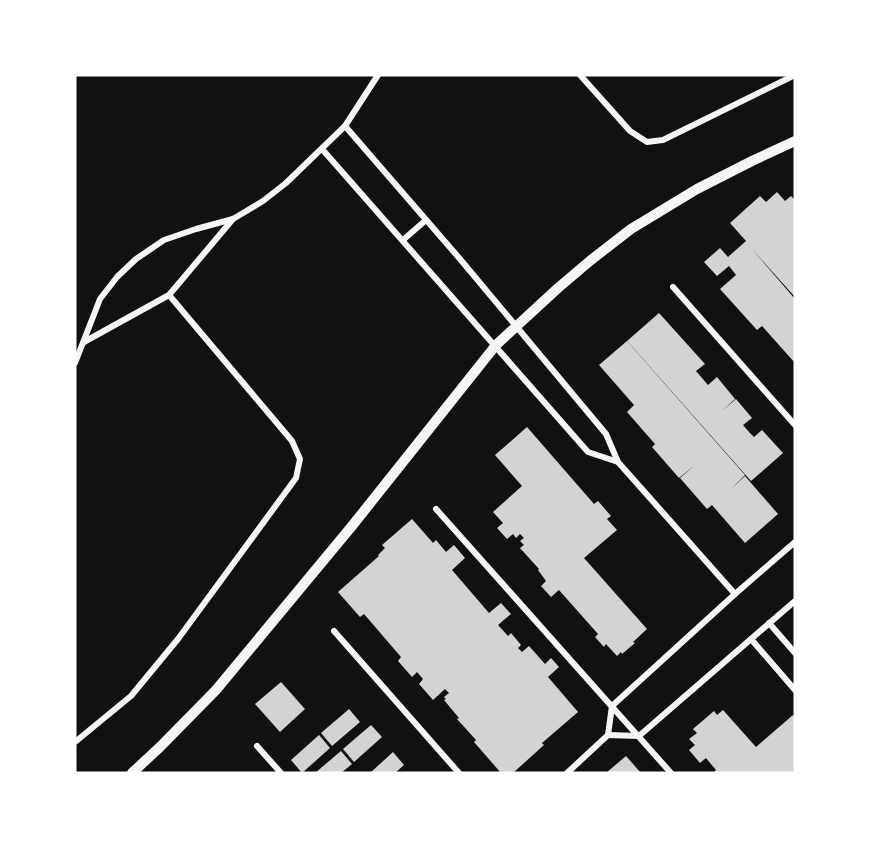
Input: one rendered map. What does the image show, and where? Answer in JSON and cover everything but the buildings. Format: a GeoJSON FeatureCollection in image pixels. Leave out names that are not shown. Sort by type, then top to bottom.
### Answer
{"type":"FeatureCollection","features":[{"type":"Feature","properties":{"kind":"street"},"geometry":{"type":"LineString","coordinates":[[75,363],[100,299],[117,277],[136,259],[164,240],[233,219],[286,183],[345,126],[378,75]]}},
{"type":"Feature","properties":{"kind":"street"},"geometry":{"type":"LineString","coordinates":[[580,75],[630,131],[647,142],[663,140],[795,75]]}},
{"type":"Feature","properties":{"kind":"street"},"geometry":{"type":"LineString","coordinates":[[345,126],[606,434],[618,462],[735,594]]}},
{"type":"Feature","properties":{"kind":"street"},"geometry":{"type":"LineString","coordinates":[[132,773],[216,690],[352,526],[496,345],[574,274],[631,229],[697,189],[795,141]]}},
{"type":"Feature","properties":{"kind":"street"},"geometry":{"type":"LineString","coordinates":[[322,149],[588,452],[618,462]]}},
{"type":"Feature","properties":{"kind":"street"},"geometry":{"type":"LineString","coordinates":[[84,343],[169,295],[233,219]]}},
{"type":"Feature","properties":{"kind":"street"},"geometry":{"type":"LineString","coordinates":[[403,240],[426,220]]}},
{"type":"Feature","properties":{"kind":"street"},"geometry":{"type":"LineString","coordinates":[[673,287],[795,425]]}},
{"type":"Feature","properties":{"kind":"street"},"geometry":{"type":"LineString","coordinates":[[75,742],[131,696],[178,639],[296,478],[300,459],[292,441],[169,295]]}},
{"type":"Feature","properties":{"kind":"street"},"geometry":{"type":"LineString","coordinates":[[436,510],[671,773]]}},
{"type":"Feature","properties":{"kind":"street"},"geometry":{"type":"LineString","coordinates":[[567,773],[608,735],[612,706],[795,542]]}},
{"type":"Feature","properties":{"kind":"street"},"geometry":{"type":"LineString","coordinates":[[608,735],[639,736],[795,601]]}},
{"type":"Feature","properties":{"kind":"street"},"geometry":{"type":"LineString","coordinates":[[769,623],[795,653]]}},
{"type":"Feature","properties":{"kind":"street"},"geometry":{"type":"LineString","coordinates":[[334,631],[459,773]]}},
{"type":"Feature","properties":{"kind":"street"},"geometry":{"type":"LineString","coordinates":[[751,639],[795,690]]}},
{"type":"Feature","properties":{"kind":"street"},"geometry":{"type":"LineString","coordinates":[[257,746],[280,773]]}}]}
